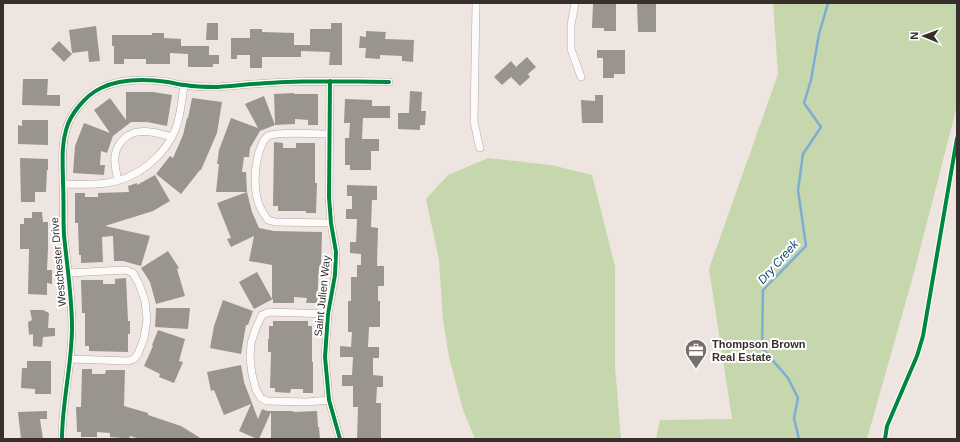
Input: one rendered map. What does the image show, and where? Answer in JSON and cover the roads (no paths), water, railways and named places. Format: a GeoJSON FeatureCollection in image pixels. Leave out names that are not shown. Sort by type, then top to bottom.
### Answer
{"type":"FeatureCollection","features":[{"type":"Feature","properties":{"kind":"street"},"geometry":{"type":"LineString","coordinates":[[476,3],[474,121],[480,148]]}},
{"type":"Feature","properties":{"kind":"street"},"geometry":{"type":"LineString","coordinates":[[575,3],[571,25],[571,50],[581,77]]}},
{"type":"Feature","properties":{"kind":"street","name":"Westchester Drive"},"geometry":{"type":"LineString","coordinates":[[62,439],[71,359],[72,325],[64,234],[63,145],[66,129],[74,113],[82,102],[100,88],[116,82],[134,80],[153,80],[184,85],[217,87],[266,83],[330,81],[389,82]]}},
{"type":"Feature","properties":{"kind":"street","name":"Saint Julien Way"},"geometry":{"type":"LineString","coordinates":[[330,81],[329,198],[336,252],[335,275],[328,314],[325,358],[330,400],[340,439]]}},
{"type":"Feature","properties":{"kind":"street"},"geometry":{"type":"LineString","coordinates":[[63,184],[108,183],[128,177],[138,172],[158,156],[172,137],[176,127],[180,113],[184,85]]}},
{"type":"Feature","properties":{"kind":"street"},"geometry":{"type":"LineString","coordinates":[[118,180],[114,160],[116,151],[120,142],[128,135],[136,132],[149,132],[172,137]]}},
{"type":"Feature","properties":{"kind":"street"},"geometry":{"type":"LineString","coordinates":[[329,134],[275,134],[267,137],[262,145],[258,158],[256,185],[257,197],[261,209],[268,220],[275,222],[331,222]]}},
{"type":"Feature","properties":{"kind":"street"},"geometry":{"type":"LineString","coordinates":[[68,273],[126,270],[133,273],[145,301],[147,320],[144,338],[138,354],[134,359],[128,361],[71,359]]}},
{"type":"Feature","properties":{"kind":"street"},"geometry":{"type":"LineString","coordinates":[[328,314],[269,312],[262,315],[251,343],[250,358],[256,390],[261,398],[267,401],[307,402],[330,400]]}},
{"type":"Feature","properties":{"kind":"waterway","name":"Dry Creek"},"geometry":{"type":"LineString","coordinates":[[799,439],[794,418],[798,398],[788,378],[762,348],[763,290],[806,246],[798,190],[803,154],[821,127],[804,103],[811,80],[819,34],[828,3]]}},
{"type":"Feature","properties":{"kind":"place","name":"Thompson Brown Real Estate"},"geometry":{"type":"Point","coordinates":[696,370]}}]}
